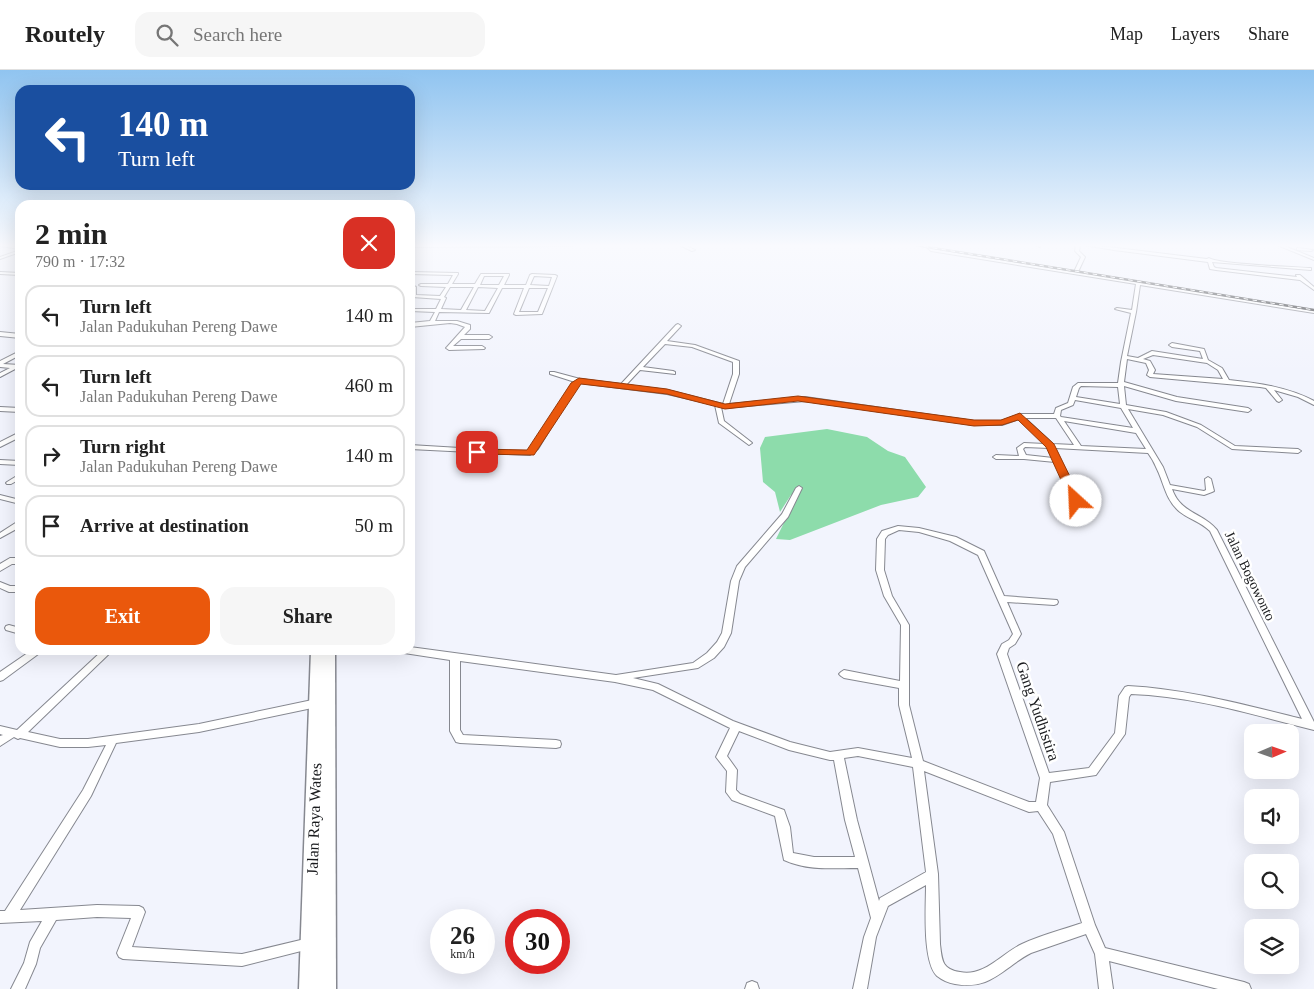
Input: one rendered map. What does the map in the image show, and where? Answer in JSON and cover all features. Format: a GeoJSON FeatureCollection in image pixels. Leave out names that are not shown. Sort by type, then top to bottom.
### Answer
{"type":"FeatureCollection","features":[{"type":"Feature","properties":{"kind":"highway","name":"Jalan Raya Wates"},"geometry":{"type":"LineString","coordinates":[[310,989],[318,655]]}},
{"type":"Feature","properties":{"kind":"highway","name":"Jalan Raya Wates"},"geometry":{"type":"LineString","coordinates":[[325,989],[328,655]]}},
{"type":"Feature","properties":{"kind":"street"},"geometry":{"type":"LineString","coordinates":[[431,324],[447,288]]}},
{"type":"Feature","properties":{"kind":"street"},"geometry":{"type":"LineString","coordinates":[[462,312],[475,288]]}},
{"type":"Feature","properties":{"kind":"street"},"geometry":{"type":"LineString","coordinates":[[415,312],[489,311],[501,288]]}},
{"type":"Feature","properties":{"kind":"street"},"geometry":{"type":"LineString","coordinates":[[526,288],[514,312],[517,314],[539,314],[550,288]]}},
{"type":"Feature","properties":{"kind":"street","name":"Jalan Bogowonto"},"geometry":{"type":"LineString","coordinates":[[1137,288],[1121,384],[1120,396],[1122,406],[1160,467],[1166,486],[1178,506],[1207,524],[1213,530],[1312,726]]}},
{"type":"Feature","properties":{"kind":"street"},"geometry":{"type":"LineString","coordinates":[[1162,288],[1314,312]]}},
{"type":"Feature","properties":{"kind":"street"},"geometry":{"type":"LineString","coordinates":[[415,296],[442,297]]}},
{"type":"Feature","properties":{"kind":"street"},"geometry":{"type":"LineString","coordinates":[[1118,310],[1134,312]]}},
{"type":"Feature","properties":{"kind":"street"},"geometry":{"type":"LineString","coordinates":[[415,325],[455,321],[465,323],[468,328],[449,348],[482,348]]}},
{"type":"Feature","properties":{"kind":"street"},"geometry":{"type":"LineString","coordinates":[[623,385],[642,368],[678,326]]}},
{"type":"Feature","properties":{"kind":"street"},"geometry":{"type":"LineString","coordinates":[[0,334],[15,336]]}},
{"type":"Feature","properties":{"kind":"street"},"geometry":{"type":"LineString","coordinates":[[459,337],[488,337]]}},
{"type":"Feature","properties":{"kind":"street"},"geometry":{"type":"LineString","coordinates":[[665,342],[693,346],[736,361],[736,374],[721,405],[720,422],[749,442]]}},
{"type":"Feature","properties":{"kind":"street"},"geometry":{"type":"LineString","coordinates":[[1172,345],[1202,350],[1206,361]]}},
{"type":"Feature","properties":{"kind":"street"},"geometry":{"type":"LineString","coordinates":[[1140,359],[1148,354],[1155,354],[1206,361],[1216,365],[1228,383]]}},
{"type":"Feature","properties":{"kind":"street"},"geometry":{"type":"LineString","coordinates":[[0,364],[15,356]]}},
{"type":"Feature","properties":{"kind":"street"},"geometry":{"type":"LineString","coordinates":[[1126,357],[1140,359],[1150,364],[1150,375],[1141,385],[1132,386]]}},
{"type":"Feature","properties":{"kind":"street"},"geometry":{"type":"LineString","coordinates":[[0,364],[15,367]]}},
{"type":"Feature","properties":{"kind":"street"},"geometry":{"type":"LineString","coordinates":[[0,375],[15,368]]}},
{"type":"Feature","properties":{"kind":"street"},"geometry":{"type":"LineString","coordinates":[[642,368],[673,374]]}},
{"type":"Feature","properties":{"kind":"street"},"geometry":{"type":"LineString","coordinates":[[552,373],[579,381],[667,392],[721,405],[798,398],[974,423],[1002,422],[1020,416],[1058,418],[1138,431]]}},
{"type":"Feature","properties":{"kind":"street"},"geometry":{"type":"LineString","coordinates":[[1150,375],[1269,388],[1297,393],[1314,403]]}},
{"type":"Feature","properties":{"kind":"street"},"geometry":{"type":"LineString","coordinates":[[415,448],[528,454],[535,449],[574,385],[579,381]]}},
{"type":"Feature","properties":{"kind":"street"},"geometry":{"type":"LineString","coordinates":[[1078,446],[1058,418],[1058,409],[1071,404],[1076,387],[1085,382],[1121,384],[1189,401],[1248,410]]}},
{"type":"Feature","properties":{"kind":"street"},"geometry":{"type":"LineString","coordinates":[[1269,388],[1279,400]]}},
{"type":"Feature","properties":{"kind":"street"},"geometry":{"type":"LineString","coordinates":[[1074,398],[1158,412],[1199,426],[1234,448],[1298,451]]}},
{"type":"Feature","properties":{"kind":"street"},"geometry":{"type":"LineString","coordinates":[[0,409],[15,410]]}},
{"type":"Feature","properties":{"kind":"street"},"geometry":{"type":"LineString","coordinates":[[1020,416],[1051,446],[1076,501]]}},
{"type":"Feature","properties":{"kind":"street"},"geometry":{"type":"LineString","coordinates":[[0,445],[15,437]]}},
{"type":"Feature","properties":{"kind":"street"},"geometry":{"type":"LineString","coordinates":[[1023,457],[1021,446],[1078,446],[1151,451]]}},
{"type":"Feature","properties":{"kind":"street"},"geometry":{"type":"LineString","coordinates":[[996,457],[1057,460]]}},
{"type":"Feature","properties":{"kind":"street"},"geometry":{"type":"LineString","coordinates":[[0,462],[15,463]]}},
{"type":"Feature","properties":{"kind":"street"},"geometry":{"type":"LineString","coordinates":[[9,483],[15,479]]}},
{"type":"Feature","properties":{"kind":"street"},"geometry":{"type":"LineString","coordinates":[[1166,486],[1204,493],[1210,491],[1208,479]]}},
{"type":"Feature","properties":{"kind":"street"},"geometry":{"type":"LineString","coordinates":[[615,678],[695,666],[705,660],[720,646],[728,633],[739,571],[785,515],[799,488]]}},
{"type":"Feature","properties":{"kind":"street"},"geometry":{"type":"LineString","coordinates":[[0,497],[15,501]]}},
{"type":"Feature","properties":{"kind":"street"},"geometry":{"type":"LineString","coordinates":[[0,536],[15,527]]}},
{"type":"Feature","properties":{"kind":"street","name":"Gang Yudhistira"},"geometry":{"type":"LineString","coordinates":[[903,685],[906,669],[905,625],[888,596],[882,582],[880,570],[881,539],[885,533],[892,529],[908,528],[953,539],[976,550],[983,558],[1017,634],[1012,642],[1005,646],[1002,654],[1045,778]]}},
{"type":"Feature","properties":{"kind":"street"},"geometry":{"type":"LineString","coordinates":[[11,529],[15,529]]}},
{"type":"Feature","properties":{"kind":"street"},"geometry":{"type":"LineString","coordinates":[[0,568],[10,561],[15,561]]}},
{"type":"Feature","properties":{"kind":"street"},"geometry":{"type":"LineString","coordinates":[[0,585],[9,589],[15,589]]}},
{"type":"Feature","properties":{"kind":"street"},"geometry":{"type":"LineString","coordinates":[[1002,599],[1054,602]]}},
{"type":"Feature","properties":{"kind":"street"},"geometry":{"type":"LineString","coordinates":[[9,628],[15,630]]}},
{"type":"Feature","properties":{"kind":"street"},"geometry":{"type":"LineString","coordinates":[[415,652],[615,678],[655,687],[736,727],[789,746],[830,756],[858,752],[918,764],[1028,807],[1041,806]]}},
{"type":"Feature","properties":{"kind":"street"},"geometry":{"type":"LineString","coordinates":[[0,677],[31,655]]}},
{"type":"Feature","properties":{"kind":"street"},"geometry":{"type":"LineString","coordinates":[[0,742],[15,734],[102,655]]}},
{"type":"Feature","properties":{"kind":"street"},"geometry":{"type":"LineString","coordinates":[[455,657],[455,731],[460,740],[556,744]]}},
{"type":"Feature","properties":{"kind":"street"},"geometry":{"type":"LineString","coordinates":[[844,674],[903,685],[904,705],[918,764],[932,874],[934,952],[940,970],[957,979],[977,978],[995,971],[1025,949],[1089,927]]}},
{"type":"Feature","properties":{"kind":"street"},"geometry":{"type":"LineString","coordinates":[[1106,989],[1101,953],[1089,927],[1058,832],[1041,806],[1045,778],[1092,772],[1120,734],[1124,696],[1128,690],[1153,691],[1218,703],[1312,726]]}},
{"type":"Feature","properties":{"kind":"street"},"geometry":{"type":"LineString","coordinates":[[0,730],[60,743],[88,743],[199,728],[317,703]]}},
{"type":"Feature","properties":{"kind":"street"},"geometry":{"type":"LineString","coordinates":[[736,727],[721,757],[732,770],[730,792],[780,812],[788,856],[800,860],[821,862],[862,862]]}},
{"type":"Feature","properties":{"kind":"street"},"geometry":{"type":"LineString","coordinates":[[5,917],[87,793],[113,740]]}},
{"type":"Feature","properties":{"kind":"street"},"geometry":{"type":"LineString","coordinates":[[838,755],[851,820],[877,917]]}},
{"type":"Feature","properties":{"kind":"street"},"geometry":{"type":"LineString","coordinates":[[860,989],[870,937],[884,902],[932,874]]}},
{"type":"Feature","properties":{"kind":"street"},"geometry":{"type":"LineString","coordinates":[[5,917],[139,912],[123,953],[242,960],[310,944]]}},
{"type":"Feature","properties":{"kind":"street"},"geometry":{"type":"LineString","coordinates":[[18,989],[30,964],[34,946],[52,914]]}},
{"type":"Feature","properties":{"kind":"street"},"geometry":{"type":"LineString","coordinates":[[1101,953],[1244,989]]}},
{"type":"Feature","properties":{"kind":"green space"},"geometry":{"type":"Polygon","coordinates":[[[827,429],[867,437],[888,451],[905,457],[926,487],[918,497],[881,505],[790,540],[776,539],[798,494],[791,495],[780,512],[775,492],[763,482],[760,448],[765,437],[827,429]]]}},
{"type":"Feature","properties":{"kind":"railway"},"geometry":{"type":"LineString","coordinates":[[1178,288],[1314,310]]}},
{"type":"Feature","properties":{"kind":"route"},"geometry":{"type":"LineString","coordinates":[[477,452],[524,455],[530,453],[535,449],[574,385],[579,381],[667,392],[725,406],[798,398],[974,423],[1002,422],[1020,416],[1051,446],[1076,501]]}}]}
